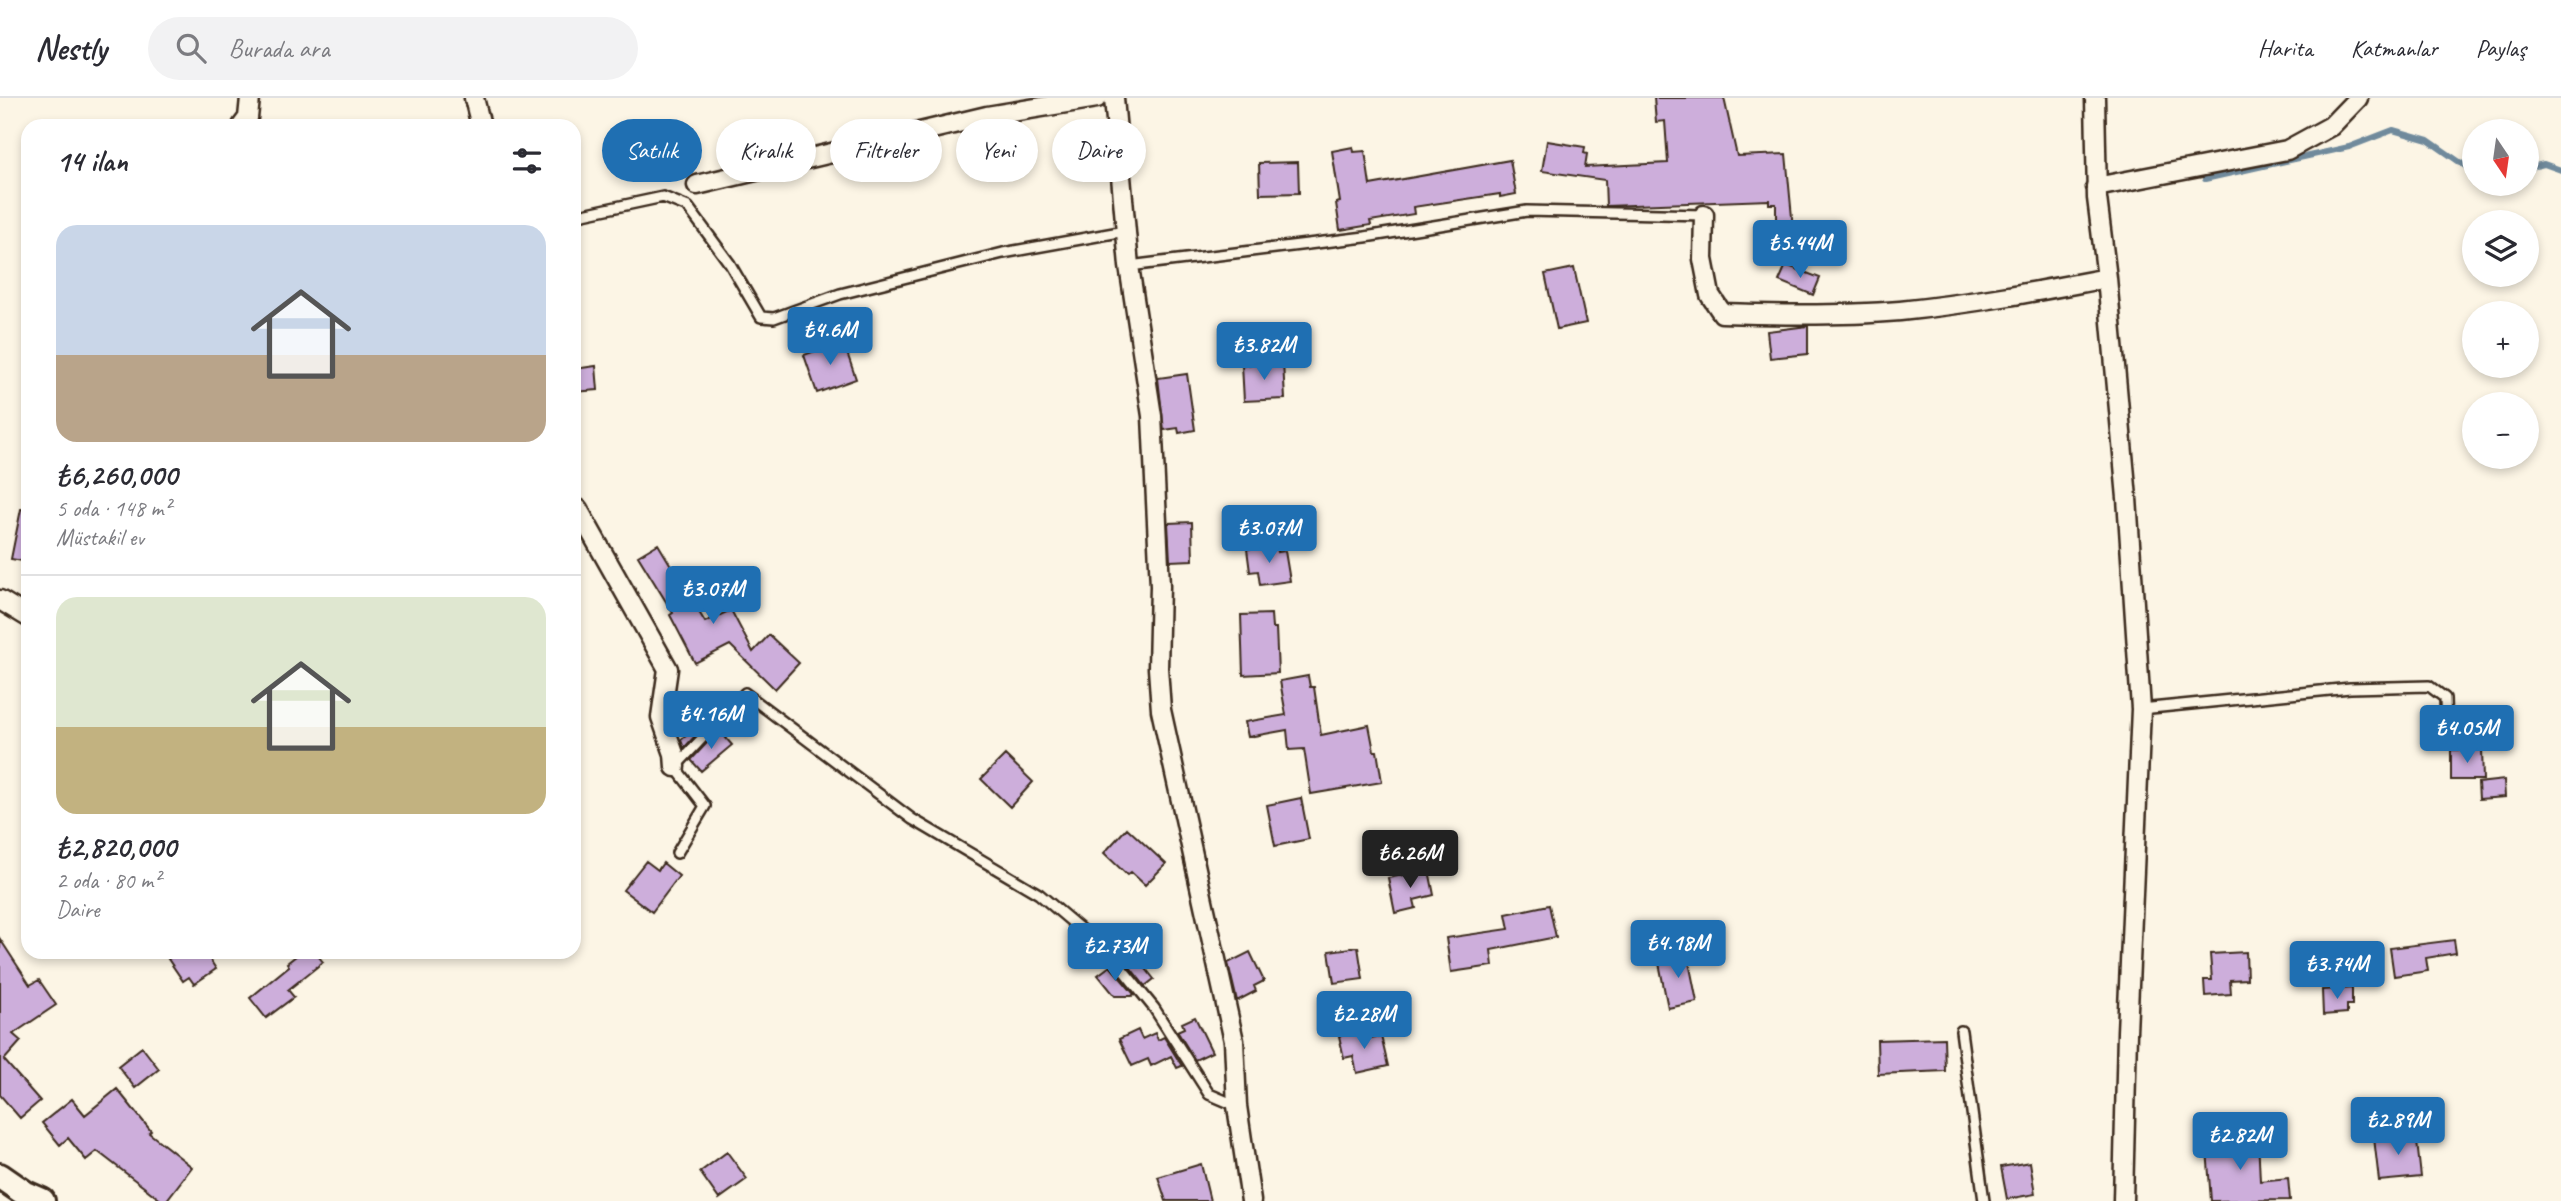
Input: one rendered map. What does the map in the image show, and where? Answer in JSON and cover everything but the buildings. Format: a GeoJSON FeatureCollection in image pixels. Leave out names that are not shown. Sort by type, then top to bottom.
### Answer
{"type":"FeatureCollection","features":[{"type":"Feature","properties":{"kind":"street"},"geometry":{"type":"LineString","coordinates":[[247,119],[250,98]]}},
{"type":"Feature","properties":{"kind":"street"},"geometry":{"type":"LineString","coordinates":[[474,98],[479,119]]}},
{"type":"Feature","properties":{"kind":"street"},"geometry":{"type":"LineString","coordinates":[[697,185],[987,116],[1097,98]]}},
{"type":"Feature","properties":{"kind":"street"},"geometry":{"type":"LineString","coordinates":[[1114,98],[1129,266],[1152,416],[1160,586],[1158,668],[1161,710],[1234,1041],[1237,1106],[1251,1201]]}},
{"type":"Feature","properties":{"kind":"street"},"geometry":{"type":"LineString","coordinates":[[2095,98],[2096,187],[2127,498],[2141,709],[2127,1032],[2123,1201]]}},
{"type":"Feature","properties":{"kind":"street"},"geometry":{"type":"LineString","coordinates":[[2096,187],[2287,150],[2331,126],[2358,98]]}},
{"type":"Feature","properties":{"kind":"street"},"geometry":{"type":"LineString","coordinates":[[1704,215],[1703,259],[1710,295],[1722,313],[1800,315],[1899,311],[2025,294],[2107,278]]}},
{"type":"Feature","properties":{"kind":"street"},"geometry":{"type":"LineString","coordinates":[[581,514],[668,669],[661,717],[674,754],[675,767]]}},
{"type":"Feature","properties":{"kind":"street"},"geometry":{"type":"LineString","coordinates":[[0,600],[21,613]]}},
{"type":"Feature","properties":{"kind":"street"},"geometry":{"type":"LineString","coordinates":[[0,1175],[30,1199]]}},
{"type":"Feature","properties":{"kind":"lane"},"geometry":{"type":"LineString","coordinates":[[581,215],[663,197],[688,207],[730,264],[761,317],[774,318],[840,294],[1003,253],[1125,231]]}},
{"type":"Feature","properties":{"kind":"lane"},"geometry":{"type":"LineString","coordinates":[[1129,266],[1365,237],[1527,211],[1704,215]]}},
{"type":"Feature","properties":{"kind":"lane"},"geometry":{"type":"LineString","coordinates":[[2141,709],[2350,688],[2429,686],[2445,698],[2445,732]]}},
{"type":"Feature","properties":{"kind":"lane"},"geometry":{"type":"LineString","coordinates":[[677,853],[705,806],[675,767],[745,693],[912,819],[1040,894],[1110,954],[1154,1008],[1209,1094],[1237,1106]]}},
{"type":"Feature","properties":{"kind":"lane"},"geometry":{"type":"LineString","coordinates":[[1961,1031],[1984,1201]]}},
{"type":"Feature","properties":{"kind":"waterway"},"geometry":{"type":"LineString","coordinates":[[2205,179],[2349,147],[2393,130],[2428,140],[2462,164]]}},
{"type":"Feature","properties":{"kind":"waterway"},"geometry":{"type":"LineString","coordinates":[[2539,165],[2544,164],[2561,170]]}}]}
